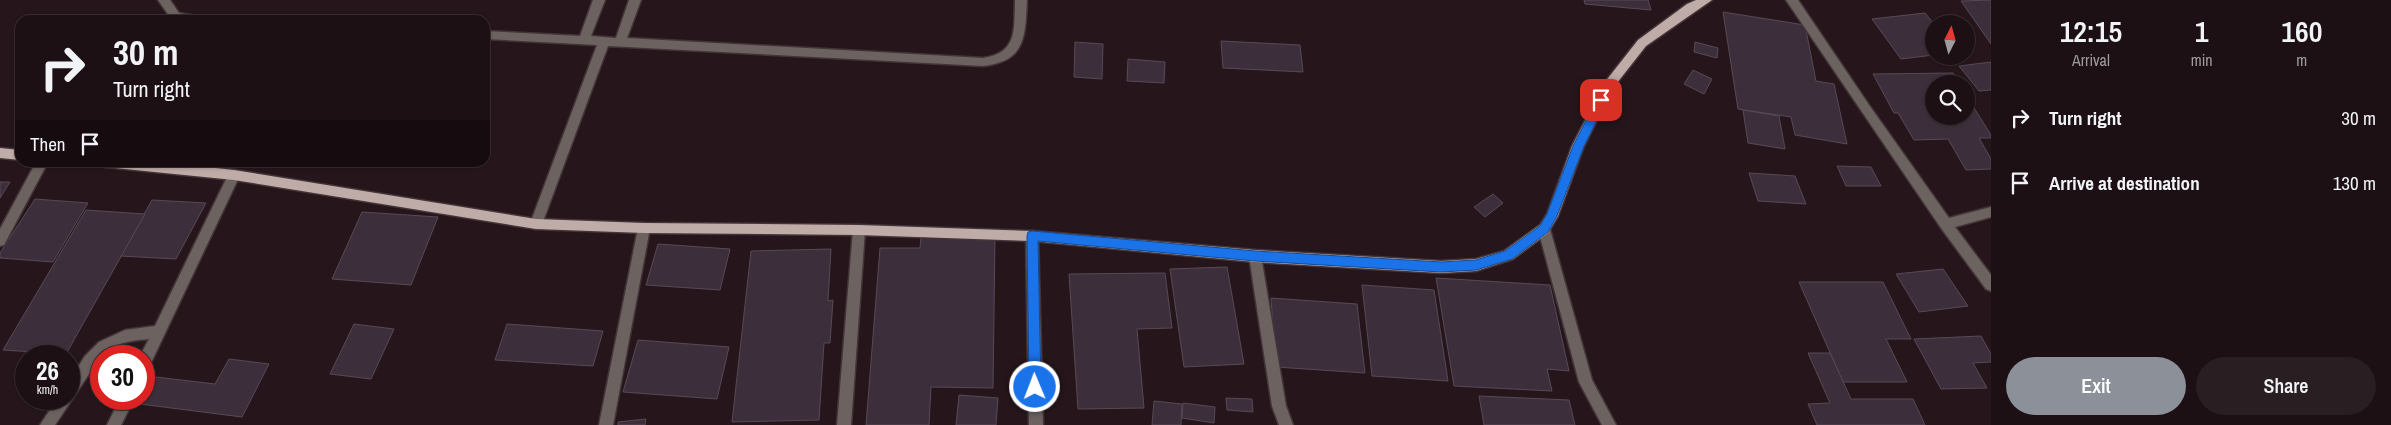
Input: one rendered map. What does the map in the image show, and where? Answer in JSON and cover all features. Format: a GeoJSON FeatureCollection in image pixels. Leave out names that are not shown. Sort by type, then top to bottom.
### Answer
{"type":"FeatureCollection","features":[{"type":"Feature","properties":{"kind":"main road"},"geometry":{"type":"LineString","coordinates":[[155,167],[234,175],[536,224],[644,228],[859,230],[1032,236],[1255,256],[1441,267],[1476,265],[1508,255],[1544,229],[1552,216],[1578,146],[1609,85],[1642,43],[1691,6],[1706,0]]}},
{"type":"Feature","properties":{"kind":"main road"},"geometry":{"type":"LineString","coordinates":[[0,153],[15,154]]}},
{"type":"Feature","properties":{"kind":"street"},"geometry":{"type":"LineString","coordinates":[[164,0],[175,15]]}},
{"type":"Feature","properties":{"kind":"street"},"geometry":{"type":"LineString","coordinates":[[584,41],[599,0]]}},
{"type":"Feature","properties":{"kind":"street"},"geometry":{"type":"LineString","coordinates":[[620,43],[635,0]]}},
{"type":"Feature","properties":{"kind":"street"},"geometry":{"type":"LineString","coordinates":[[490,36],[983,62],[1002,58],[1014,50],[1018,35],[1022,0]]}},
{"type":"Feature","properties":{"kind":"street"},"geometry":{"type":"LineString","coordinates":[[1792,0],[1945,224],[1991,285]]}},
{"type":"Feature","properties":{"kind":"street"},"geometry":{"type":"LineString","coordinates":[[536,224],[604,42]]}},
{"type":"Feature","properties":{"kind":"street"},"geometry":{"type":"LineString","coordinates":[[0,241],[39,167]]}},
{"type":"Feature","properties":{"kind":"street"},"geometry":{"type":"LineString","coordinates":[[152,345],[234,175]]}},
{"type":"Feature","properties":{"kind":"street"},"geometry":{"type":"LineString","coordinates":[[1945,224],[1991,212]]}},
{"type":"Feature","properties":{"kind":"street"},"geometry":{"type":"LineString","coordinates":[[606,425],[644,228]]}},
{"type":"Feature","properties":{"kind":"street"},"geometry":{"type":"LineString","coordinates":[[1544,229],[1586,382],[1609,425]]}},
{"type":"Feature","properties":{"kind":"street"},"geometry":{"type":"LineString","coordinates":[[844,425],[859,230]]}},
{"type":"Feature","properties":{"kind":"street"},"geometry":{"type":"LineString","coordinates":[[1032,236],[1036,425]]}},
{"type":"Feature","properties":{"kind":"street"},"geometry":{"type":"LineString","coordinates":[[1255,256],[1279,406],[1286,425]]}},
{"type":"Feature","properties":{"kind":"street"},"geometry":{"type":"LineString","coordinates":[[80,376],[95,354],[110,341],[128,335],[158,332]]}},
{"type":"Feature","properties":{"kind":"street"},"geometry":{"type":"LineString","coordinates":[[47,425],[57,410]]}},
{"type":"Feature","properties":{"kind":"street"},"geometry":{"type":"LineString","coordinates":[[114,425],[122,410]]}},
{"type":"Feature","properties":{"kind":"building"},"geometry":{"type":"Polygon","coordinates":[[[1584,0],[1648,0],[1651,10],[1585,4],[1584,0]]]}},
{"type":"Feature","properties":{"kind":"building"},"geometry":{"type":"Polygon","coordinates":[[[1991,0],[1991,44],[1975,21],[1975,15],[1971,15],[1961,1],[1991,0]]]}},
{"type":"Feature","properties":{"kind":"building"},"geometry":{"type":"Polygon","coordinates":[[[1723,12],[1805,25],[1816,81],[1834,84],[1847,144],[1795,135],[1791,117],[1738,109],[1723,12]]]}},
{"type":"Feature","properties":{"kind":"building"},"geometry":{"type":"Polygon","coordinates":[[[1925,13],[1927,15],[1925,15],[1925,56],[1901,59],[1872,19],[1925,13]]]}},
{"type":"Feature","properties":{"kind":"building"},"geometry":{"type":"Polygon","coordinates":[[[1221,41],[1300,45],[1303,72],[1223,68],[1221,41]]]}},
{"type":"Feature","properties":{"kind":"building"},"geometry":{"type":"Polygon","coordinates":[[[1075,42],[1103,44],[1102,79],[1074,77],[1075,42]]]}},
{"type":"Feature","properties":{"kind":"building"},"geometry":{"type":"Polygon","coordinates":[[[1695,42],[1718,48],[1717,58],[1694,52],[1695,42]]]}},
{"type":"Feature","properties":{"kind":"building"},"geometry":{"type":"Polygon","coordinates":[[[1128,59],[1165,62],[1164,83],[1127,81],[1128,59]]]}},
{"type":"Feature","properties":{"kind":"building"},"geometry":{"type":"Polygon","coordinates":[[[1991,62],[1991,90],[1979,91],[1975,86],[1975,75],[1966,75],[1959,66],[1991,62]]]}},
{"type":"Feature","properties":{"kind":"building"},"geometry":{"type":"Polygon","coordinates":[[[1693,70],[1712,79],[1704,94],[1684,84],[1693,70]]]}},
{"type":"Feature","properties":{"kind":"building"},"geometry":{"type":"Polygon","coordinates":[[[1953,73],[1954,75],[1925,75],[1925,125],[1975,125],[1975,109],[1991,135],[1991,138],[1979,138],[1991,159],[1991,169],[1966,170],[1948,139],[1914,140],[1898,113],[1894,113],[1873,74],[1953,73]]]}},
{"type":"Feature","properties":{"kind":"building"},"geometry":{"type":"Polygon","coordinates":[[[1743,110],[1779,116],[1785,149],[1748,143],[1743,110]]]}},
{"type":"Feature","properties":{"kind":"building"},"geometry":{"type":"Polygon","coordinates":[[[1837,166],[1871,167],[1881,186],[1846,186],[1837,166]]]}},
{"type":"Feature","properties":{"kind":"building"},"geometry":{"type":"Polygon","coordinates":[[[1749,173],[1795,176],[1806,204],[1758,201],[1749,173]]]}},
{"type":"Feature","properties":{"kind":"building"},"geometry":{"type":"Polygon","coordinates":[[[0,182],[10,182],[0,198],[0,182]]]}},
{"type":"Feature","properties":{"kind":"building"},"geometry":{"type":"Polygon","coordinates":[[[1493,194],[1503,203],[1485,217],[1474,207],[1493,194]]]}},
{"type":"Feature","properties":{"kind":"building"},"geometry":{"type":"Polygon","coordinates":[[[35,199],[88,203],[53,262],[0,258],[0,253],[35,199]]]}},
{"type":"Feature","properties":{"kind":"building"},"geometry":{"type":"Polygon","coordinates":[[[152,200],[206,203],[176,259],[120,256],[152,200]]]}},
{"type":"Feature","properties":{"kind":"building"},"geometry":{"type":"Polygon","coordinates":[[[86,210],[145,214],[71,345],[15,345],[15,351],[3,350],[86,210]]]}},
{"type":"Feature","properties":{"kind":"building"},"geometry":{"type":"Polygon","coordinates":[[[362,212],[438,217],[411,285],[332,279],[362,212]]]}},
{"type":"Feature","properties":{"kind":"building"},"geometry":{"type":"Polygon","coordinates":[[[921,236],[995,236],[993,388],[931,387],[929,425],[866,425],[880,248],[920,248],[921,236]]]}},
{"type":"Feature","properties":{"kind":"building"},"geometry":{"type":"Polygon","coordinates":[[[658,244],[730,249],[720,290],[646,285],[658,244]]]}},
{"type":"Feature","properties":{"kind":"building"},"geometry":{"type":"Polygon","coordinates":[[[831,249],[828,301],[833,300],[830,343],[824,343],[819,420],[732,422],[751,251],[831,249]]]}},
{"type":"Feature","properties":{"kind":"building"},"geometry":{"type":"Polygon","coordinates":[[[1227,267],[1244,364],[1184,367],[1170,269],[1227,267]]]}},
{"type":"Feature","properties":{"kind":"building"},"geometry":{"type":"Polygon","coordinates":[[[1943,269],[1968,306],[1919,312],[1896,274],[1943,269]]]}},
{"type":"Feature","properties":{"kind":"building"},"geometry":{"type":"Polygon","coordinates":[[[1165,273],[1172,328],[1137,329],[1144,408],[1078,409],[1069,274],[1165,273]]]}},
{"type":"Feature","properties":{"kind":"building"},"geometry":{"type":"Polygon","coordinates":[[[1436,278],[1550,285],[1569,371],[1547,369],[1552,391],[1454,386],[1436,278]]]}},
{"type":"Feature","properties":{"kind":"building"},"geometry":{"type":"Polygon","coordinates":[[[1799,282],[1883,282],[1911,339],[1886,339],[1907,382],[1843,382],[1799,282]]]}},
{"type":"Feature","properties":{"kind":"building"},"geometry":{"type":"Polygon","coordinates":[[[1362,285],[1434,290],[1448,381],[1372,376],[1362,285]]]}},
{"type":"Feature","properties":{"kind":"building"},"geometry":{"type":"Polygon","coordinates":[[[1271,298],[1357,304],[1365,373],[1276,367],[1271,298]]]}},
{"type":"Feature","properties":{"kind":"building"},"geometry":{"type":"Polygon","coordinates":[[[354,324],[394,329],[371,379],[330,374],[354,324]]]}},
{"type":"Feature","properties":{"kind":"building"},"geometry":{"type":"Polygon","coordinates":[[[507,324],[603,331],[593,366],[495,360],[507,324]]]}},
{"type":"Feature","properties":{"kind":"building"},"geometry":{"type":"Polygon","coordinates":[[[1981,336],[1991,354],[1991,362],[1973,363],[1987,388],[1941,389],[1914,339],[1981,336]]]}},
{"type":"Feature","properties":{"kind":"building"},"geometry":{"type":"Polygon","coordinates":[[[638,340],[729,347],[717,399],[623,392],[638,340]]]}},
{"type":"Feature","properties":{"kind":"building"},"geometry":{"type":"Polygon","coordinates":[[[1808,353],[1830,353],[1851,399],[1913,399],[1925,425],[1817,425],[1808,404],[1830,403],[1808,353]]]}},
{"type":"Feature","properties":{"kind":"building"},"geometry":{"type":"Polygon","coordinates":[[[229,359],[269,364],[242,417],[155,406],[156,377],[215,384],[229,359]]]}},
{"type":"Feature","properties":{"kind":"building"},"geometry":{"type":"Polygon","coordinates":[[[959,395],[998,398],[996,425],[956,425],[959,395]]]}},
{"type":"Feature","properties":{"kind":"building"},"geometry":{"type":"Polygon","coordinates":[[[1479,396],[1569,400],[1575,425],[1484,425],[1479,396]]]}},
{"type":"Feature","properties":{"kind":"building"},"geometry":{"type":"Polygon","coordinates":[[[1226,398],[1252,399],[1253,412],[1227,410],[1226,398]]]}},
{"type":"Feature","properties":{"kind":"building"},"geometry":{"type":"Polygon","coordinates":[[[1154,401],[1182,404],[1181,425],[1152,425],[1154,401]]]}},
{"type":"Feature","properties":{"kind":"building"},"geometry":{"type":"Polygon","coordinates":[[[1183,403],[1215,407],[1214,423],[1182,418],[1183,403]]]}},
{"type":"Feature","properties":{"kind":"building"},"geometry":{"type":"Polygon","coordinates":[[[646,419],[645,425],[618,425],[618,422],[646,419]]]}},
{"type":"Feature","properties":{"kind":"route"},"geometry":{"type":"LineString","coordinates":[[1035,387],[1032,236],[1255,256],[1441,267],[1476,265],[1508,255],[1544,229],[1552,216],[1578,146],[1601,100]]}}]}
